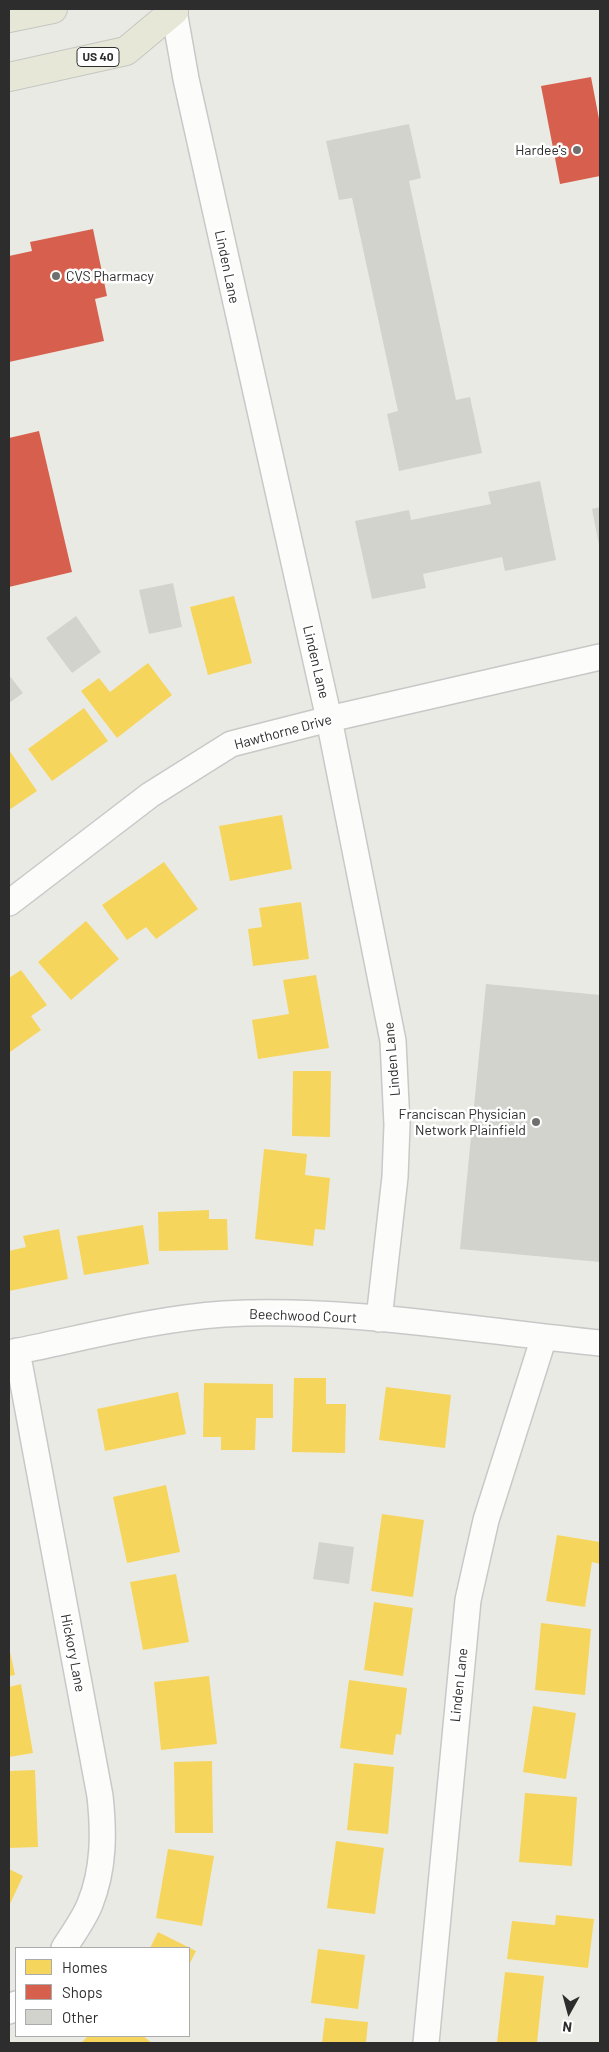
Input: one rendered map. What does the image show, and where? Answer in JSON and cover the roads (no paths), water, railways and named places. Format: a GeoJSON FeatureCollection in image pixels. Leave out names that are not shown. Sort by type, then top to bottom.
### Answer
{"type":"FeatureCollection","features":[{"type":"Feature","properties":{"kind":"main road"},"geometry":{"type":"LineString","coordinates":[[9,18],[53,9]]}},
{"type":"Feature","properties":{"kind":"main road","name":"US 40"},"geometry":{"type":"LineString","coordinates":[[9,76],[126,51],[173,9]]}},
{"type":"Feature","properties":{"kind":"street","name":"Linden Lane"},"geometry":{"type":"LineString","coordinates":[[173,9],[186,79],[329,719],[393,1042],[397,1125],[395,1177],[379,1319]]}},
{"type":"Feature","properties":{"kind":"street","name":"Hawthorne Drive"},"geometry":{"type":"LineString","coordinates":[[9,903],[150,795],[231,744],[329,719],[600,657]]}},
{"type":"Feature","properties":{"kind":"street","name":"Beechwood Court"},"geometry":{"type":"LineString","coordinates":[[13,1352],[161,1321],[224,1314],[315,1313],[600,1343]]}},
{"type":"Feature","properties":{"kind":"street","name":"Linden Lane"},"geometry":{"type":"LineString","coordinates":[[426,2043],[468,1600],[486,1520],[544,1337]]}},
{"type":"Feature","properties":{"kind":"street","name":"Hickory Lane"},"geometry":{"type":"LineString","coordinates":[[13,1352],[100,1796],[103,1823],[103,1848],[99,1876],[90,1906],[65,1947]]}},
{"type":"Feature","properties":{"kind":"place","name":"Hardee's"},"geometry":{"type":"Point","coordinates":[577,150]}},
{"type":"Feature","properties":{"kind":"place","name":"CVS Pharmacy"},"geometry":{"type":"Point","coordinates":[56,276]}},
{"type":"Feature","properties":{"kind":"place","name":"Franciscan Physician Network Plainfield"},"geometry":{"type":"Point","coordinates":[536,1122]}}]}
